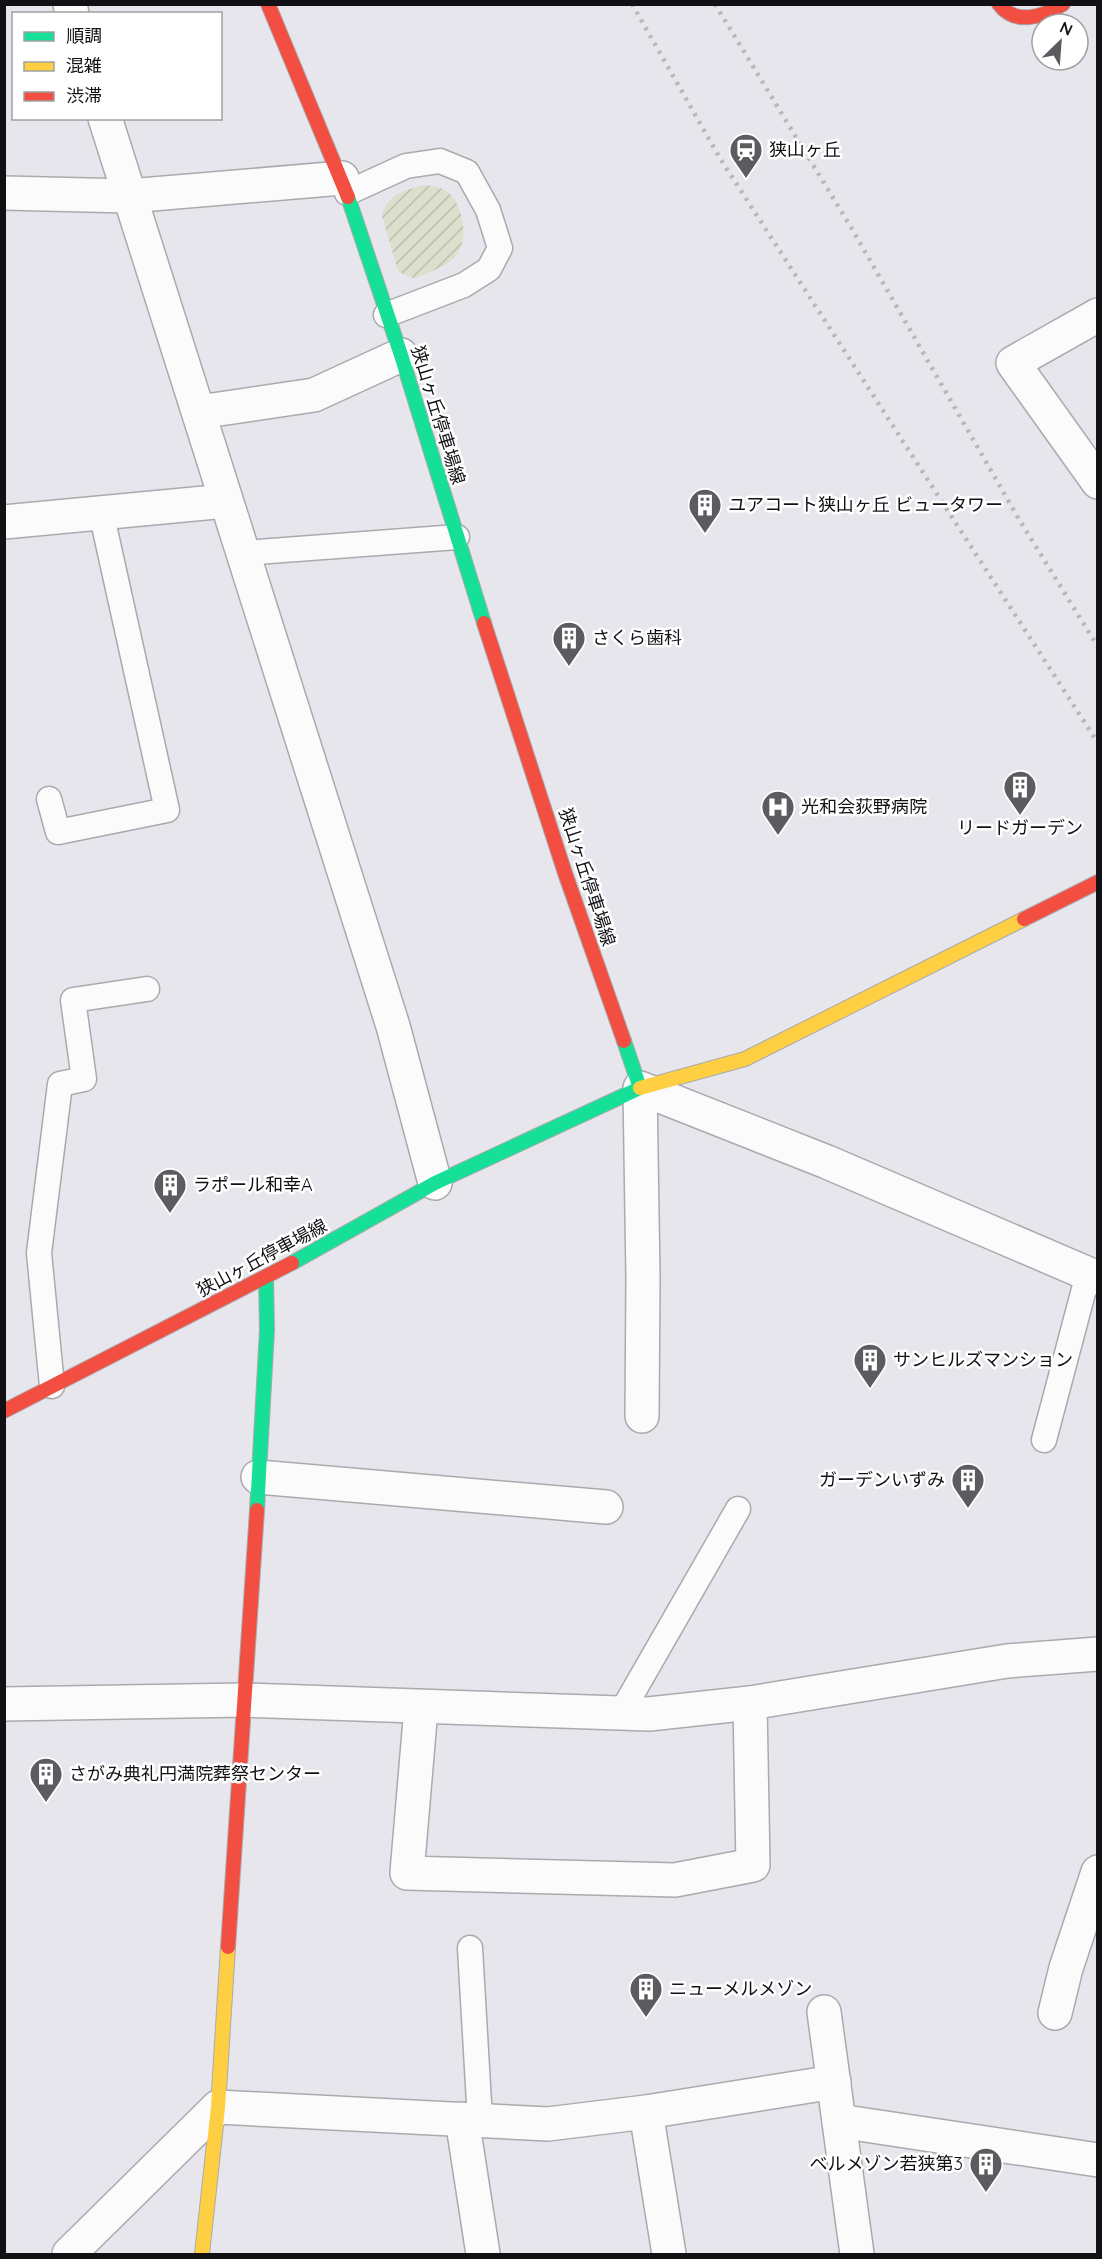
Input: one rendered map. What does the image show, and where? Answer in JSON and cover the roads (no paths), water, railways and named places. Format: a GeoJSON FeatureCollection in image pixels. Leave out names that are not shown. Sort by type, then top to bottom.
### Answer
{"type":"FeatureCollection","features":[{"type":"Feature","properties":{"kind":"main road","name":"狭山ヶ丘停車場線"},"geometry":{"type":"LineString","coordinates":[[4,1412],[266,1278],[435,1183],[640,1088],[565,873],[345,186],[268,4]]}},
{"type":"Feature","properties":{"kind":"main road"},"geometry":{"type":"LineString","coordinates":[[999,4],[1003,12],[1013,17],[1044,15],[1063,4]]}},
{"type":"Feature","properties":{"kind":"main road"},"geometry":{"type":"LineString","coordinates":[[640,1088],[745,1059],[1098,882]]}},
{"type":"Feature","properties":{"kind":"main road"},"geometry":{"type":"LineString","coordinates":[[208,2254],[267,1330],[266,1278]]}},
{"type":"Feature","properties":{"kind":"street"},"geometry":{"type":"LineString","coordinates":[[106,120],[393,1026],[435,1183]]}},
{"type":"Feature","properties":{"kind":"street"},"geometry":{"type":"LineString","coordinates":[[4,193],[129,196],[345,186]]}},
{"type":"Feature","properties":{"kind":"street"},"geometry":{"type":"LineString","coordinates":[[1098,315],[1013,363],[1098,482]]}},
{"type":"Feature","properties":{"kind":"street"},"geometry":{"type":"LineString","coordinates":[[199,412],[314,395],[401,355]]}},
{"type":"Feature","properties":{"kind":"street"},"geometry":{"type":"LineString","coordinates":[[4,522],[226,501]]}},
{"type":"Feature","properties":{"kind":"street"},"geometry":{"type":"LineString","coordinates":[[642,1416],[643,1278],[640,1088],[827,1162],[1093,1276]]}},
{"type":"Feature","properties":{"kind":"street"},"geometry":{"type":"LineString","coordinates":[[258,1477],[606,1507]]}},
{"type":"Feature","properties":{"kind":"street"},"geometry":{"type":"LineString","coordinates":[[4,1704],[243,1700],[421,1708],[649,1714],[750,1702],[922,1676],[1007,1660],[1098,1654]]}},
{"type":"Feature","properties":{"kind":"street"},"geometry":{"type":"LineString","coordinates":[[421,1708],[407,1873],[675,1880],[753,1865],[750,1702]]}},
{"type":"Feature","properties":{"kind":"street"},"geometry":{"type":"LineString","coordinates":[[1055,2013],[1066,1968],[1098,1872]]}},
{"type":"Feature","properties":{"kind":"street"},"geometry":{"type":"LineString","coordinates":[[824,2012],[857,2254]]}},
{"type":"Feature","properties":{"kind":"street"},"geometry":{"type":"LineString","coordinates":[[69,2254],[218,2107],[548,2124],[646,2112],[834,2082]]}},
{"type":"Feature","properties":{"kind":"street"},"geometry":{"type":"LineString","coordinates":[[646,2112],[669,2254]]}},
{"type":"Feature","properties":{"kind":"street"},"geometry":{"type":"LineString","coordinates":[[471,2119],[483,2254]]}},
{"type":"Feature","properties":{"kind":"street"},"geometry":{"type":"LineString","coordinates":[[839,2121],[1098,2160]]}},
{"type":"Feature","properties":{"kind":"lane"},"geometry":{"type":"LineString","coordinates":[[345,186],[406,166],[440,161],[467,172],[488,210],[500,248],[489,269],[464,285],[386,315]]}},
{"type":"Feature","properties":{"kind":"lane"},"geometry":{"type":"LineString","coordinates":[[49,799],[58,832],[166,810],[101,512]]}},
{"type":"Feature","properties":{"kind":"lane"},"geometry":{"type":"LineString","coordinates":[[244,553],[457,537]]}},
{"type":"Feature","properties":{"kind":"lane"},"geometry":{"type":"LineString","coordinates":[[52,1386],[39,1253],[60,1084],[84,1079],[73,1000],[147,989]]}},
{"type":"Feature","properties":{"kind":"lane"},"geometry":{"type":"LineString","coordinates":[[1044,1440],[1093,1276]]}},
{"type":"Feature","properties":{"kind":"lane"},"geometry":{"type":"LineString","coordinates":[[621,1713],[738,1509]]}},
{"type":"Feature","properties":{"kind":"lane"},"geometry":{"type":"LineString","coordinates":[[470,1948],[471,2119]]}},
{"type":"Feature","properties":{"kind":"railway"},"geometry":{"type":"LineString","coordinates":[[632,4],[721,160],[1098,743]]}},
{"type":"Feature","properties":{"kind":"railway"},"geometry":{"type":"LineString","coordinates":[[715,4],[852,229],[1020,521],[1098,647]]}},
{"type":"Feature","properties":{"kind":"place","name":"狭山ヶ丘"},"geometry":{"type":"Point","coordinates":[746,179]}},
{"type":"Feature","properties":{"kind":"place","name":"ユアコート狭山ヶ丘 ビュータワー"},"geometry":{"type":"Point","coordinates":[705,534]}},
{"type":"Feature","properties":{"kind":"place","name":"さくら歯科"},"geometry":{"type":"Point","coordinates":[569,667]}},
{"type":"Feature","properties":{"kind":"place","name":"リードガーデン"},"geometry":{"type":"Point","coordinates":[1020,816]}},
{"type":"Feature","properties":{"kind":"place","name":"光和会荻野病院"},"geometry":{"type":"Point","coordinates":[778,836]}},
{"type":"Feature","properties":{"kind":"place","name":"ラポール和幸A"},"geometry":{"type":"Point","coordinates":[170,1214]}},
{"type":"Feature","properties":{"kind":"place","name":"サンヒルズマンション"},"geometry":{"type":"Point","coordinates":[870,1389]}},
{"type":"Feature","properties":{"kind":"place","name":"ガーデンいずみ"},"geometry":{"type":"Point","coordinates":[968,1509]}},
{"type":"Feature","properties":{"kind":"place","name":"さがみ典礼円満院葬祭センター"},"geometry":{"type":"Point","coordinates":[46,1803]}},
{"type":"Feature","properties":{"kind":"place","name":"ニューメルメゾン"},"geometry":{"type":"Point","coordinates":[646,2018]}},
{"type":"Feature","properties":{"kind":"place","name":"ベルメゾン若狭第3"},"geometry":{"type":"Point","coordinates":[986,2193]}}]}
